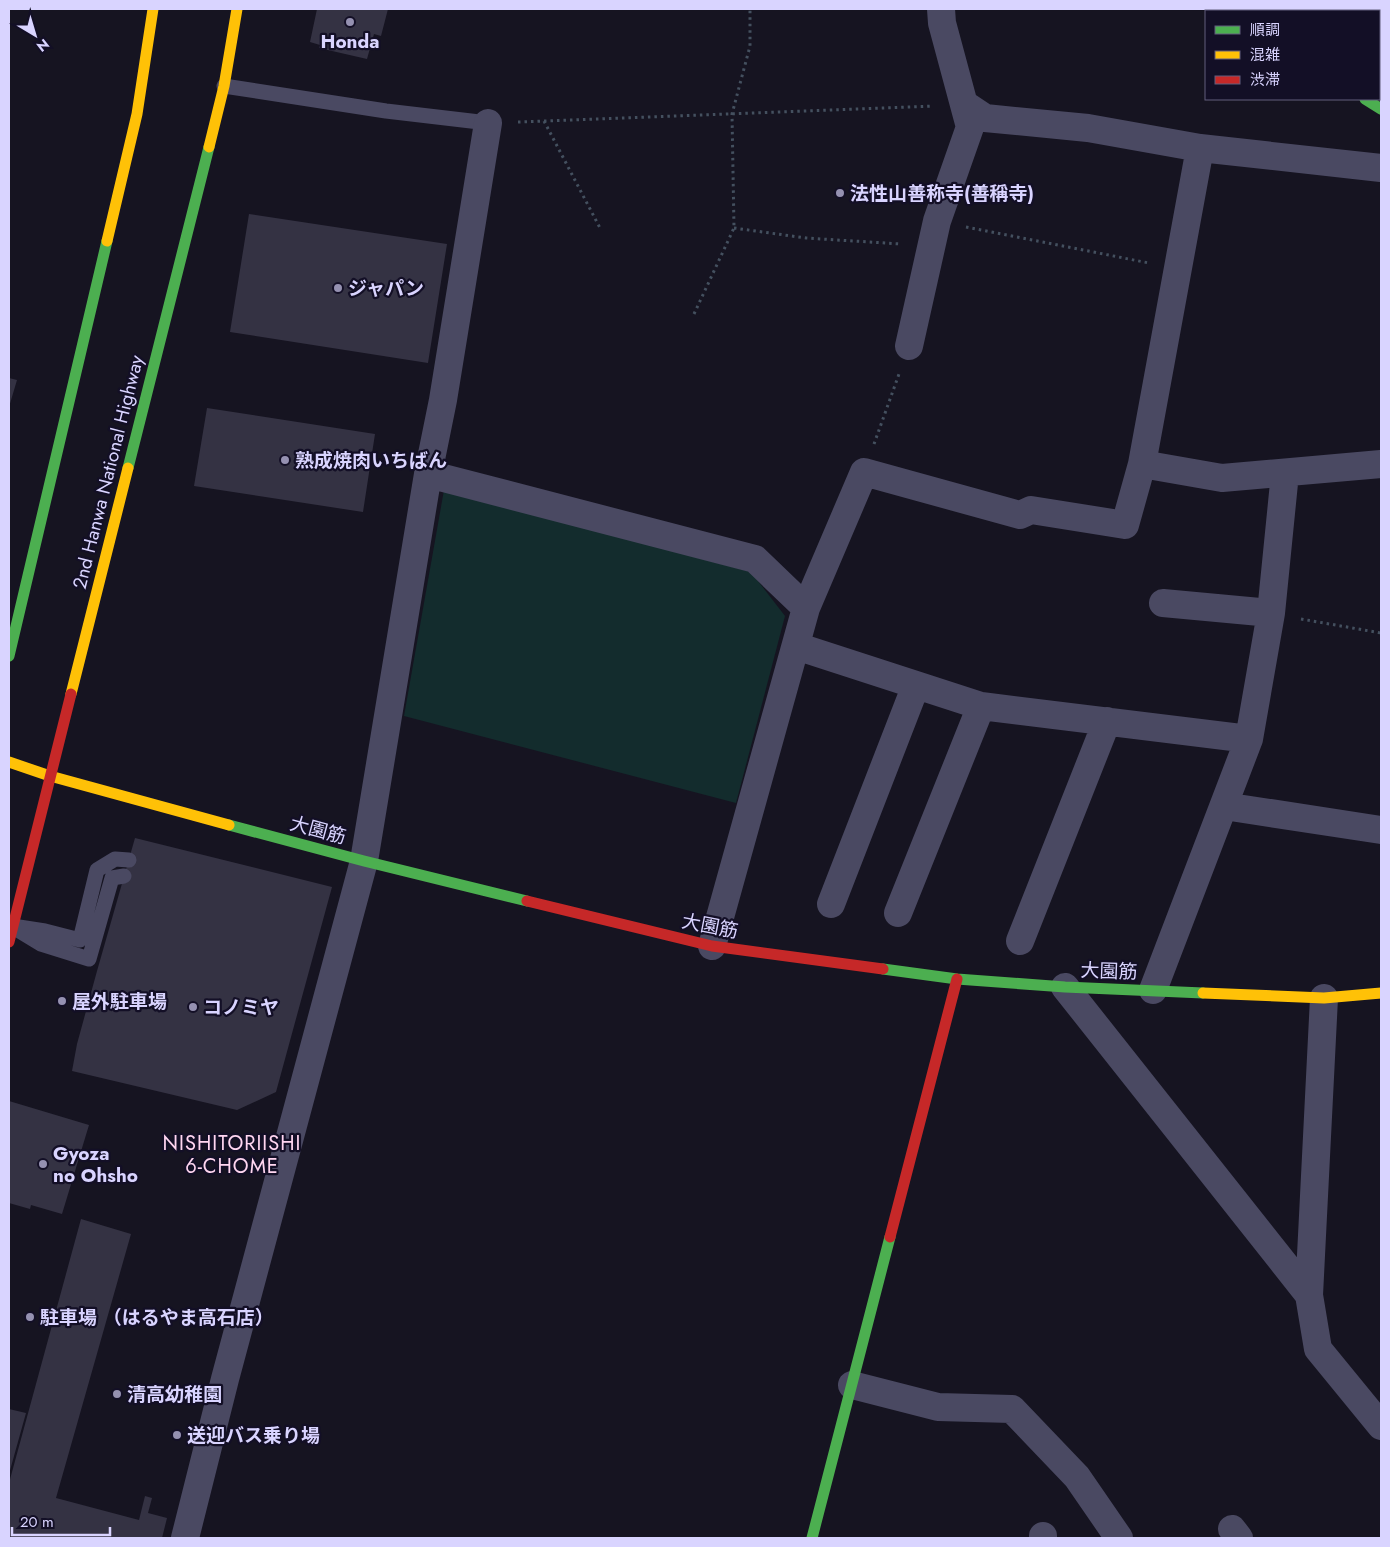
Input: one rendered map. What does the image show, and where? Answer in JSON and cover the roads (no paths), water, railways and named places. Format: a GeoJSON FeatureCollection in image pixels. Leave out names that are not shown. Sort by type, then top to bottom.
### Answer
{"type":"FeatureCollection","features":[{"type":"Feature","properties":{"kind":"main road"},"geometry":{"type":"LineString","coordinates":[[9,656],[137,114],[153,9]]}},
{"type":"Feature","properties":{"kind":"main road","name":"2nd Hanwa National Highway"},"geometry":{"type":"LineString","coordinates":[[9,942],[224,86],[237,9]]}},
{"type":"Feature","properties":{"kind":"main road"},"geometry":{"type":"LineString","coordinates":[[1368,100],[1381,109]]}},
{"type":"Feature","properties":{"kind":"main road","name":"大園筋"},"geometry":{"type":"LineString","coordinates":[[9,762],[50,776],[364,861],[712,946],[957,980],[1065,987],[1324,998],[1381,993]]}},
{"type":"Feature","properties":{"kind":"main road"},"geometry":{"type":"LineString","coordinates":[[812,1538],[957,980]]}},
{"type":"Feature","properties":{"kind":"street"},"geometry":{"type":"LineString","coordinates":[[909,346],[935,233],[970,127],[942,23],[940,9]]}},
{"type":"Feature","properties":{"kind":"street"},"geometry":{"type":"LineString","coordinates":[[964,104],[985,118],[1088,128],[1200,148],[1381,168]]}},
{"type":"Feature","properties":{"kind":"street"},"geometry":{"type":"LineString","coordinates":[[185,1538],[225,1379],[364,861],[428,474],[443,400],[488,123]]}},
{"type":"Feature","properties":{"kind":"street"},"geometry":{"type":"LineString","coordinates":[[712,946],[806,608],[864,472],[1020,514],[1031,510],[1125,525],[1142,464],[1200,148]]}},
{"type":"Feature","properties":{"kind":"street"},"geometry":{"type":"LineString","coordinates":[[1142,464],[1222,478],[1381,464]]}},
{"type":"Feature","properties":{"kind":"street"},"geometry":{"type":"LineString","coordinates":[[1153,990],[1249,739],[1271,613],[1285,473]]}},
{"type":"Feature","properties":{"kind":"street"},"geometry":{"type":"LineString","coordinates":[[428,474],[756,559],[806,608]]}},
{"type":"Feature","properties":{"kind":"street"},"geometry":{"type":"LineString","coordinates":[[1163,603],[1271,613]]}},
{"type":"Feature","properties":{"kind":"street"},"geometry":{"type":"LineString","coordinates":[[796,646],[981,706],[1249,739]]}},
{"type":"Feature","properties":{"kind":"street"},"geometry":{"type":"LineString","coordinates":[[831,904],[916,685]]}},
{"type":"Feature","properties":{"kind":"street"},"geometry":{"type":"LineString","coordinates":[[898,913],[981,706]]}},
{"type":"Feature","properties":{"kind":"street"},"geometry":{"type":"LineString","coordinates":[[1020,941],[1107,721]]}},
{"type":"Feature","properties":{"kind":"street"},"geometry":{"type":"LineString","coordinates":[[1224,806],[1381,830]]}},
{"type":"Feature","properties":{"kind":"street"},"geometry":{"type":"LineString","coordinates":[[1065,987],[1309,1295]]}},
{"type":"Feature","properties":{"kind":"street"},"geometry":{"type":"LineString","coordinates":[[1324,998],[1309,1295],[1318,1349],[1381,1426]]}},
{"type":"Feature","properties":{"kind":"street"},"geometry":{"type":"LineString","coordinates":[[852,1385],[938,1407],[1012,1409],[1077,1477],[1119,1538]]}},
{"type":"Feature","properties":{"kind":"street"},"geometry":{"type":"LineString","coordinates":[[1353,1392],[1381,1391]]}},
{"type":"Feature","properties":{"kind":"lane"},"geometry":{"type":"LineString","coordinates":[[224,86],[386,111],[488,123]]}},
{"type":"Feature","properties":{"kind":"lane"},"geometry":{"type":"LineString","coordinates":[[13,927],[45,930],[80,940],[97,870],[115,859],[129,860]]}},
{"type":"Feature","properties":{"kind":"lane"},"geometry":{"type":"LineString","coordinates":[[13,927],[41,944],[89,959],[112,878],[124,876]]}},
{"type":"Feature","properties":{"kind":"place","name":"Honda"},"geometry":{"type":"Point","coordinates":[350,22]}},
{"type":"Feature","properties":{"kind":"place","name":"法性山善称寺(善稱寺)"},"geometry":{"type":"Point","coordinates":[840,193]}},
{"type":"Feature","properties":{"kind":"place","name":"ジャパン"},"geometry":{"type":"Point","coordinates":[338,288]}},
{"type":"Feature","properties":{"kind":"place","name":"熟成焼肉いちばん"},"geometry":{"type":"Point","coordinates":[285,460]}},
{"type":"Feature","properties":{"kind":"place","name":"屋外駐車場"},"geometry":{"type":"Point","coordinates":[62,1001]}},
{"type":"Feature","properties":{"kind":"place","name":"コノミヤ"},"geometry":{"type":"Point","coordinates":[193,1007]}},
{"type":"Feature","properties":{"kind":"place","name":"Gyoza no Ohsho"},"geometry":{"type":"Point","coordinates":[43,1164]}},
{"type":"Feature","properties":{"kind":"place","name":"駐車場 （はるやま高石店）"},"geometry":{"type":"Point","coordinates":[30,1317]}},
{"type":"Feature","properties":{"kind":"place","name":"清高幼稚園"},"geometry":{"type":"Point","coordinates":[117,1394]}},
{"type":"Feature","properties":{"kind":"place","name":"送迎バス乗り場"},"geometry":{"type":"Point","coordinates":[177,1435]}},
{"type":"Feature","properties":{"kind":"district","name":"NISHITORIISHI 6-CHOME"},"geometry":{"type":"Point","coordinates":[232,1154]}}]}
